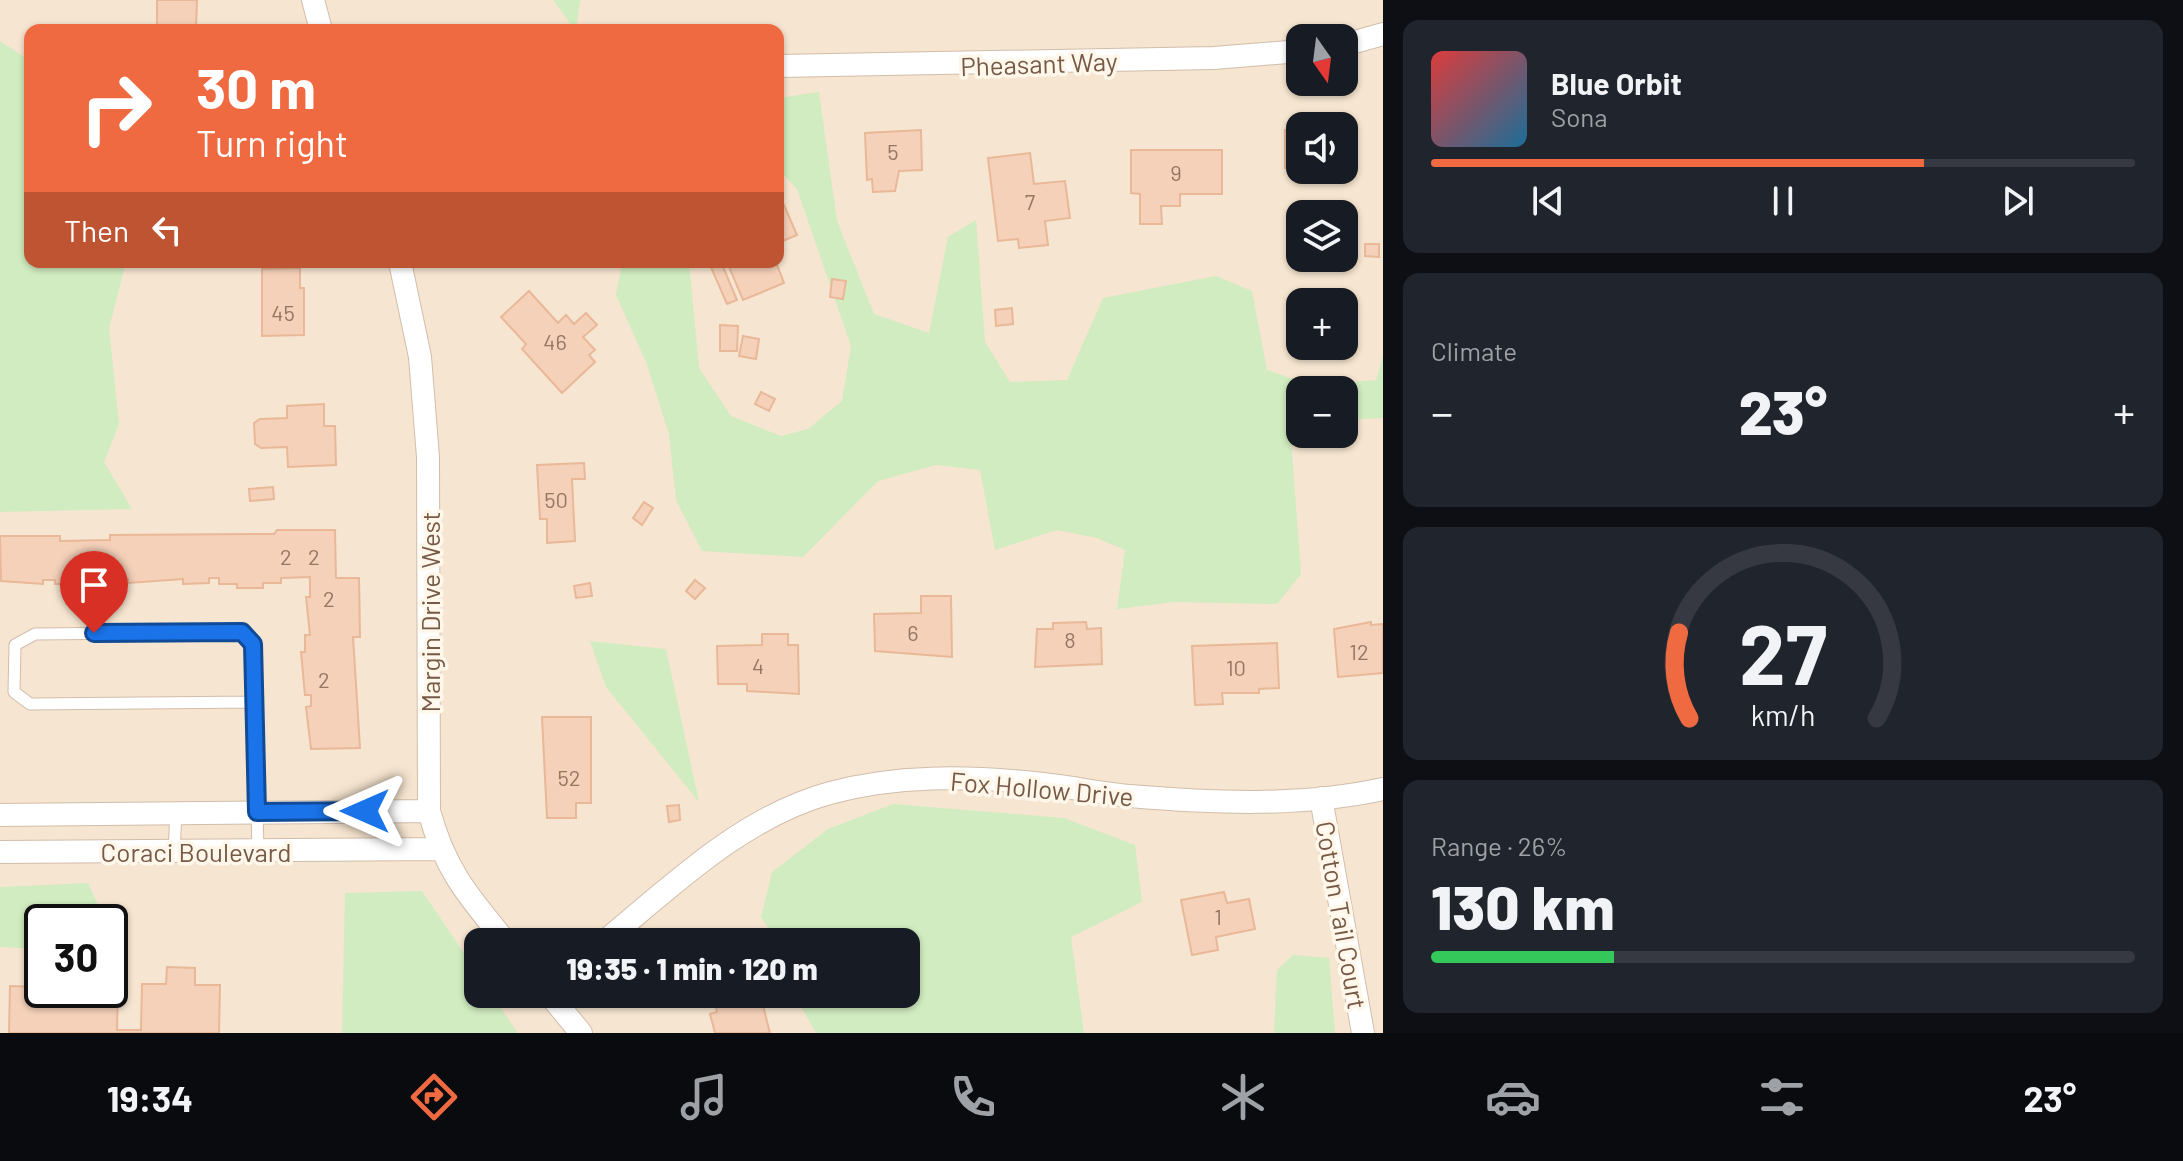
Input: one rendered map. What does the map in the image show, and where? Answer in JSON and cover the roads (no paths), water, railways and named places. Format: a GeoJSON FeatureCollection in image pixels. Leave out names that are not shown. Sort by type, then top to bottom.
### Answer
{"type":"FeatureCollection","features":[{"type":"Feature","properties":{"kind":"street"},"geometry":{"type":"LineString","coordinates":[[313,0],[319,24]]}},
{"type":"Feature","properties":{"kind":"street"},"geometry":{"type":"LineString","coordinates":[[1358,41],[1383,34]]}},
{"type":"Feature","properties":{"kind":"street","name":"Pheasant Way"},"geometry":{"type":"LineString","coordinates":[[784,66],[1183,59],[1286,52]]}},
{"type":"Feature","properties":{"kind":"street","name":"Margin Drive West"},"geometry":{"type":"LineString","coordinates":[[401,268],[420,357],[428,457],[429,811],[440,849],[460,886],[494,928]]}},
{"type":"Feature","properties":{"kind":"street","name":"Fox Hollow Drive"},"geometry":{"type":"LineString","coordinates":[[621,928],[709,856],[760,823],[827,794],[889,781],[955,777],[1204,801],[1321,798],[1383,789]]}},
{"type":"Feature","properties":{"kind":"street","name":"Cotton Tail Court"},"geometry":{"type":"LineString","coordinates":[[1321,798],[1363,1033]]}},
{"type":"Feature","properties":{"kind":"street","name":"Coraci Boulevard"},"geometry":{"type":"LineString","coordinates":[[0,815],[429,811]]}},
{"type":"Feature","properties":{"kind":"street","name":"Coraci Boulevard"},"geometry":{"type":"LineString","coordinates":[[0,852],[440,849]]}},
{"type":"Feature","properties":{"kind":"street"},"geometry":{"type":"LineString","coordinates":[[560,1008],[581,1033]]}},
{"type":"Feature","properties":{"kind":"lane"},"geometry":{"type":"LineString","coordinates":[[255,702],[30,704],[14,692],[15,645],[35,634],[242,632],[253,644],[255,702],[258,851]]}},
{"type":"Feature","properties":{"kind":"lane"},"geometry":{"type":"LineString","coordinates":[[174,851],[176,813]]}}]}
